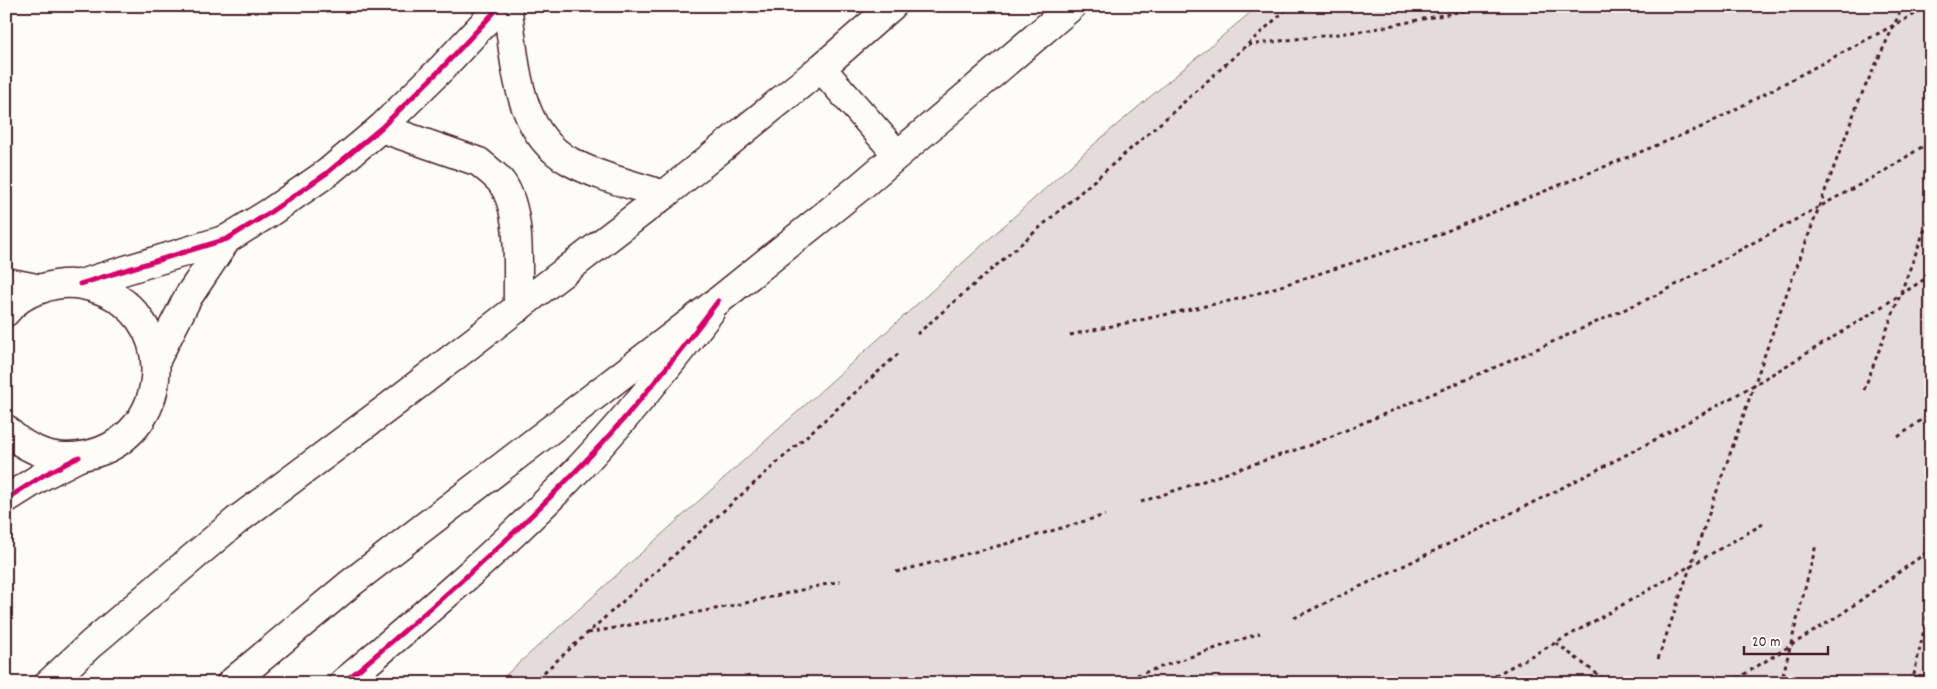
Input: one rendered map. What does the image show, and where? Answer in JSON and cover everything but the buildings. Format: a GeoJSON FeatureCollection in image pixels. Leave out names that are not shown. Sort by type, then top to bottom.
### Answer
{"type":"FeatureCollection","features":[{"type":"Feature","properties":{"kind":"street"},"geometry":{"type":"LineString","coordinates":[[80,284],[227,239],[269,213],[326,173],[381,128],[442,68],[500,6]]}},
{"type":"Feature","properties":{"kind":"street"},"geometry":{"type":"LineString","coordinates":[[507,6],[520,92],[532,124],[543,139],[570,162],[664,195]]}},
{"type":"Feature","properties":{"kind":"street"},"geometry":{"type":"LineString","coordinates":[[49,683],[91,644],[236,521],[390,406],[664,195],[821,68],[892,6]]}},
{"type":"Feature","properties":{"kind":"street"},"geometry":{"type":"LineString","coordinates":[[230,683],[351,582],[718,301],[860,187],[1072,6]]}},
{"type":"Feature","properties":{"kind":"street"},"geometry":{"type":"LineString","coordinates":[[821,68],[897,154]]}},
{"type":"Feature","properties":{"kind":"street"},"geometry":{"type":"LineString","coordinates":[[381,128],[472,159],[491,172],[502,183],[510,197],[515,213],[518,308]]}},
{"type":"Feature","properties":{"kind":"street"},"geometry":{"type":"LineString","coordinates":[[156,360],[188,298],[227,239]]}},
{"type":"Feature","properties":{"kind":"street"},"geometry":{"type":"LineString","coordinates":[[6,282],[41,288]]}},
{"type":"Feature","properties":{"kind":"street"},"geometry":{"type":"LineString","coordinates":[[6,312],[24,297],[41,288],[60,284],[80,284],[98,288],[116,297],[131,308],[143,324],[152,341],[156,360],[156,380],[152,399],[143,416],[131,432],[116,444],[98,452],[79,457],[44,475],[6,499]]}},
{"type":"Feature","properties":{"kind":"street"},"geometry":{"type":"LineString","coordinates":[[343,683],[398,637],[513,534],[568,480],[671,363],[718,301]]}},
{"type":"Feature","properties":{"kind":"street"},"geometry":{"type":"LineString","coordinates":[[6,430],[24,444],[41,453],[60,457],[79,457]]}},
{"type":"Feature","properties":{"kind":"path"},"geometry":{"type":"LineString","coordinates":[[917,334],[1290,6]]}},
{"type":"Feature","properties":{"kind":"path"},"geometry":{"type":"LineString","coordinates":[[1247,45],[1369,30],[1487,6]]}},
{"type":"Feature","properties":{"kind":"path"},"geometry":{"type":"LineString","coordinates":[[1658,658],[1754,384],[1859,100],[1903,6]]}},
{"type":"Feature","properties":{"kind":"path"},"geometry":{"type":"LineString","coordinates":[[1070,335],[1243,298],[1430,238],[1704,126],[1930,6]]}},
{"type":"Feature","properties":{"kind":"path"},"geometry":{"type":"LineString","coordinates":[[1141,502],[1313,444],[1510,361],[1661,292],[1883,172],[1931,141]]}},
{"type":"Feature","properties":{"kind":"path"},"geometry":{"type":"LineString","coordinates":[[1864,390],[1931,213]]}},
{"type":"Feature","properties":{"kind":"path"},"geometry":{"type":"LineString","coordinates":[[1294,618],[1512,514],[1683,425],[1824,344],[1931,275]]}},
{"type":"Feature","properties":{"kind":"path"},"geometry":{"type":"LineString","coordinates":[[532,683],[898,354]]}},
{"type":"Feature","properties":{"kind":"path"},"geometry":{"type":"LineString","coordinates":[[1898,437],[1931,413]]}},
{"type":"Feature","properties":{"kind":"path"},"geometry":{"type":"LineString","coordinates":[[896,572],[1022,540],[1105,515]]}},
{"type":"Feature","properties":{"kind":"path"},"geometry":{"type":"LineString","coordinates":[[1484,682],[1556,643],[1763,524]]}},
{"type":"Feature","properties":{"kind":"path"},"geometry":{"type":"LineString","coordinates":[[1782,683],[1816,544]]}},
{"type":"Feature","properties":{"kind":"path"},"geometry":{"type":"LineString","coordinates":[[1730,683],[1840,614],[1931,549]]}},
{"type":"Feature","properties":{"kind":"path"},"geometry":{"type":"LineString","coordinates":[[588,634],[741,604],[840,582]]}},
{"type":"Feature","properties":{"kind":"path"},"geometry":{"type":"LineString","coordinates":[[1912,683],[1931,599]]}},
{"type":"Feature","properties":{"kind":"path"},"geometry":{"type":"LineString","coordinates":[[1114,683],[1260,633]]}},
{"type":"Feature","properties":{"kind":"path"},"geometry":{"type":"LineString","coordinates":[[1556,643],[1609,683]]}},
{"type":"Feature","properties":{"kind":"shaded area"},"geometry":{"type":"Polygon","coordinates":[[[1258,6],[1931,6],[1931,683],[497,683],[1100,139],[1258,6]]]}},
{"type":"Feature","properties":{"kind":"cycle path"},"geometry":{"type":"LineString","coordinates":[[80,284],[227,239],[269,213],[327,173],[381,128],[442,68],[500,6]]}},
{"type":"Feature","properties":{"kind":"cycle path"},"geometry":{"type":"LineString","coordinates":[[343,683],[486,559],[567,480],[646,394],[718,301]]}},
{"type":"Feature","properties":{"kind":"cycle path"},"geometry":{"type":"LineString","coordinates":[[6,499],[44,475],[79,457]]}}]}
